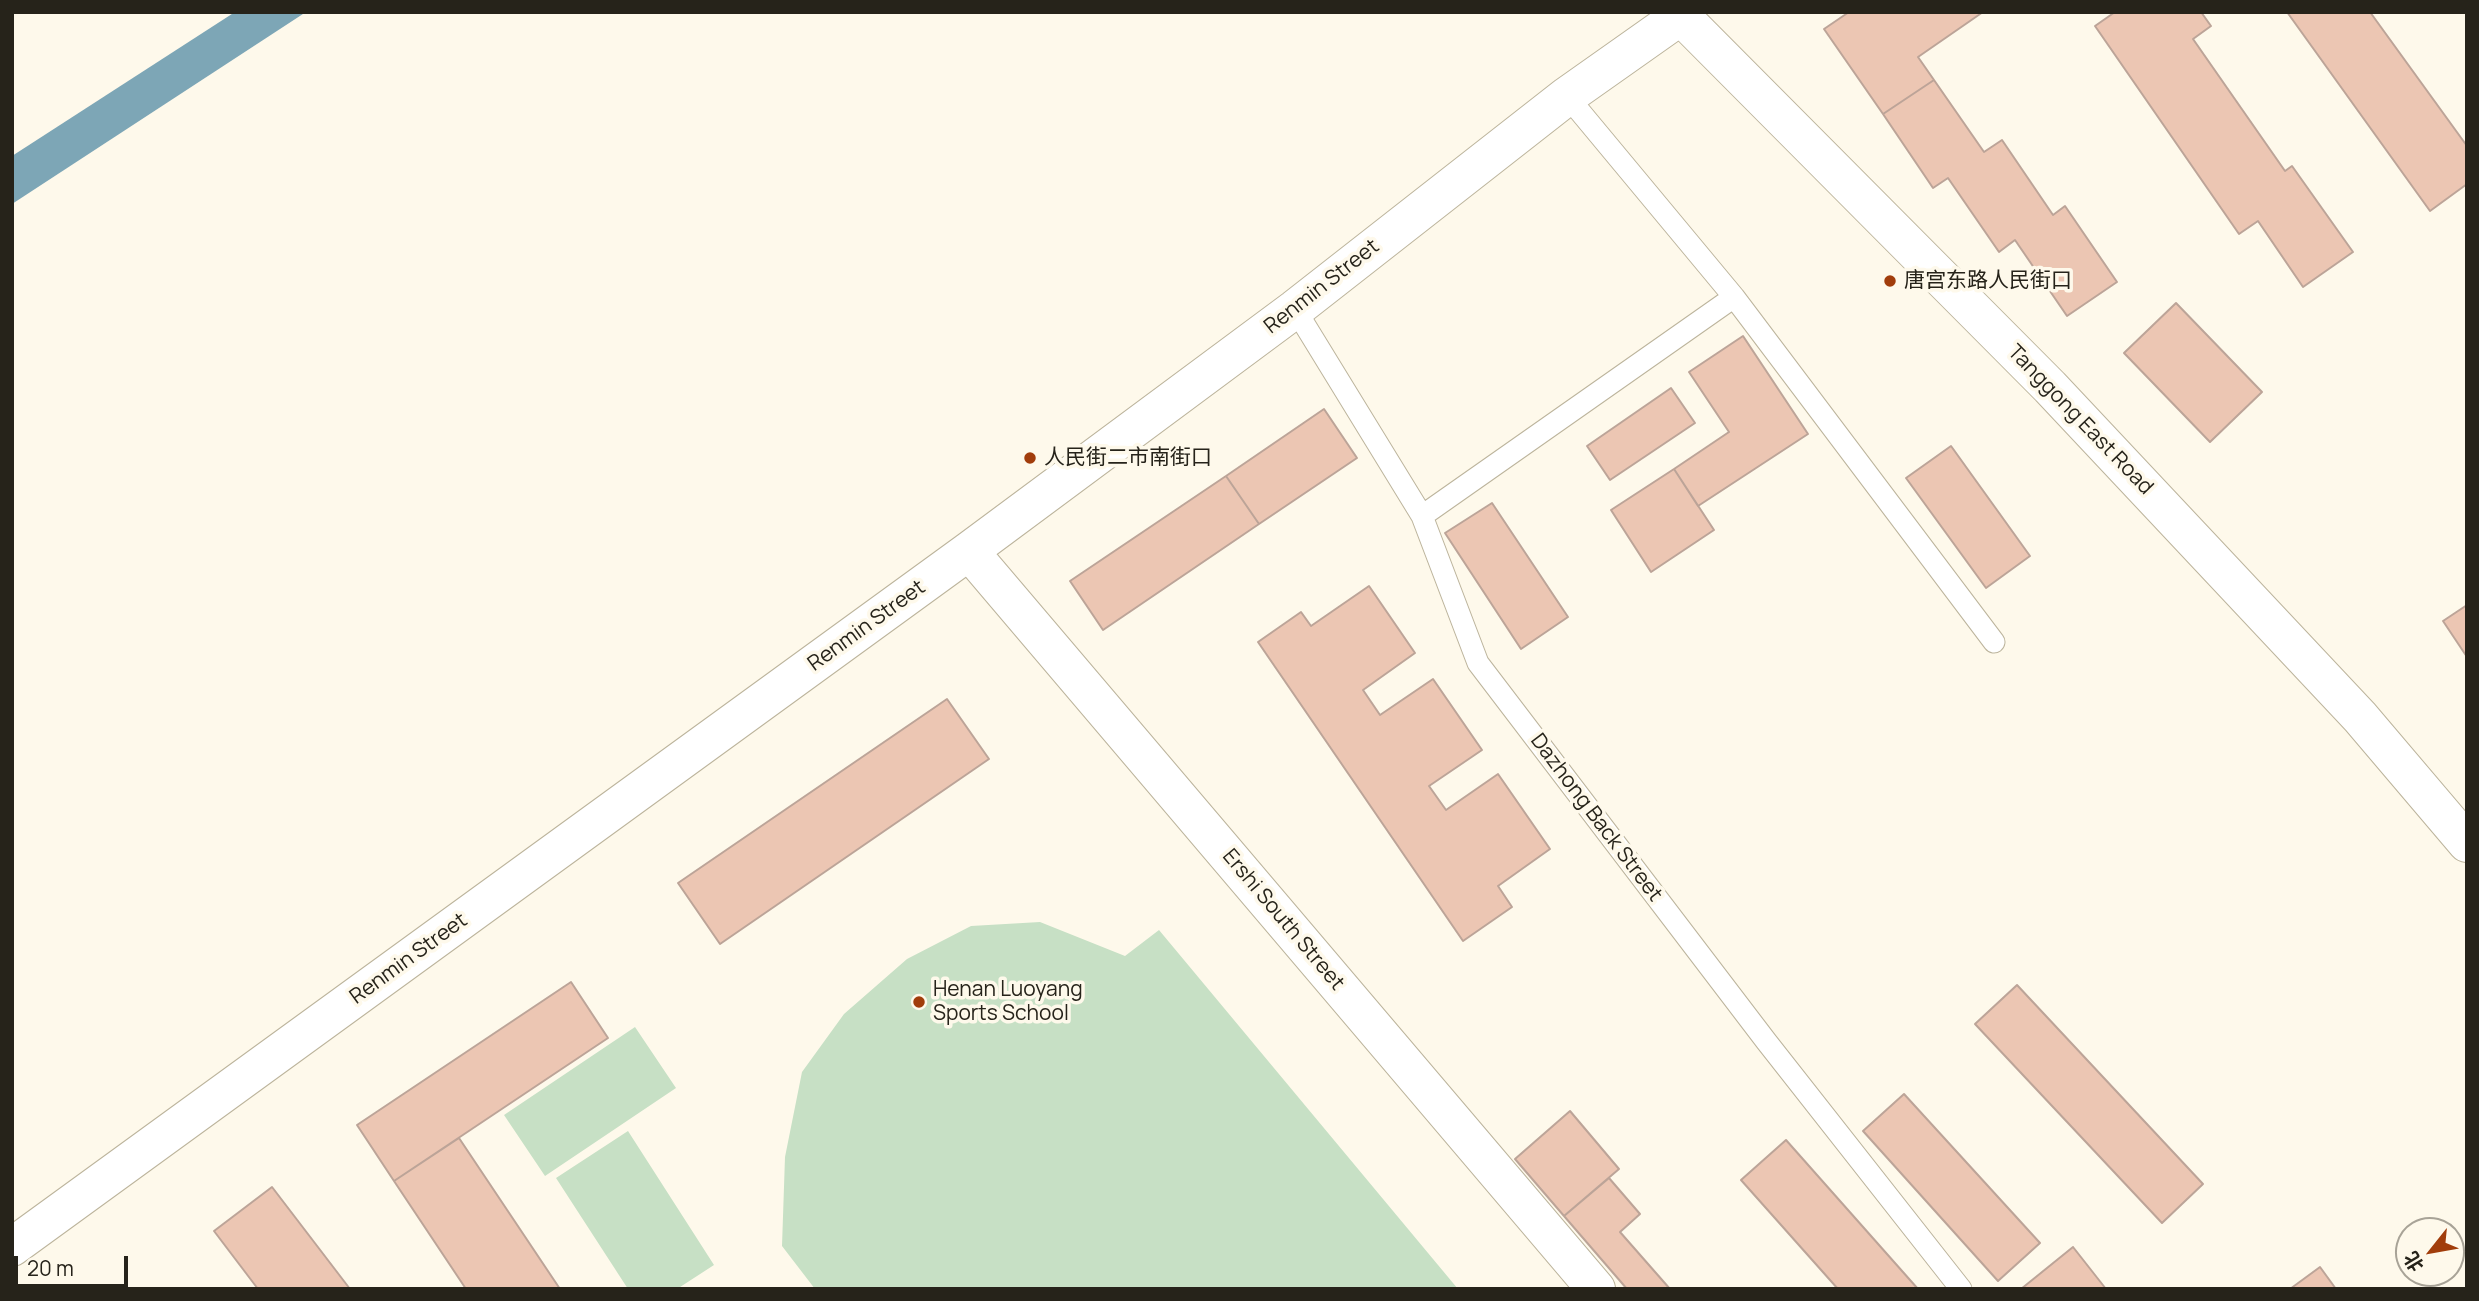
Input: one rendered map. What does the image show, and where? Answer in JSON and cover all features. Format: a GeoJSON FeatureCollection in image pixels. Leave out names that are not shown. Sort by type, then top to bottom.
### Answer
{"type":"FeatureCollection","features":[{"type":"Feature","properties":{"kind":"street","name":"Renmin Street"},"geometry":{"type":"LineString","coordinates":[[26,1238],[969,551],[1295,309],[1567,96],[1681,14]]}},
{"type":"Feature","properties":{"kind":"street","name":"Tanggong East Road"},"geometry":{"type":"LineString","coordinates":[[1681,14],[2050,387],[2360,717],[2467,843]]}},
{"type":"Feature","properties":{"kind":"street","name":"Ershi South Street"},"geometry":{"type":"LineString","coordinates":[[969,551],[1596,1289]]}},
{"type":"Feature","properties":{"kind":"lane"},"geometry":{"type":"LineString","coordinates":[[1567,96],[1734,297],[1994,642]]}},
{"type":"Feature","properties":{"kind":"lane"},"geometry":{"type":"LineString","coordinates":[[1422,516],[1734,297]]}},
{"type":"Feature","properties":{"kind":"lane","name":"Dazhong Back Street"},"geometry":{"type":"LineString","coordinates":[[1295,309],[1422,516],[1478,663],[1766,1041],[1961,1289]]}},
{"type":"Feature","properties":{"kind":"green space"},"geometry":{"type":"Polygon","coordinates":[[[1040,922],[1125,956],[1159,930],[1458,1289],[815,1289],[782,1246],[785,1157],[802,1072],[844,1014],[907,959],[971,926],[1040,922]]]}},
{"type":"Feature","properties":{"kind":"green space"},"geometry":{"type":"Polygon","coordinates":[[[635,1027],[676,1088],[545,1176],[504,1115],[635,1027]]]}},
{"type":"Feature","properties":{"kind":"green space"},"geometry":{"type":"Polygon","coordinates":[[[628,1131],[714,1265],[677,1289],[628,1289],[556,1178],[628,1131]]]}},
{"type":"Feature","properties":{"kind":"water"},"geometry":{"type":"Polygon","coordinates":[[[235,12],[306,12],[12,204],[12,156],[235,12]]]}},
{"type":"Feature","properties":{"kind":"building"},"geometry":{"type":"Polygon","coordinates":[[[1849,12],[1983,12],[1918,57],[1934,80],[1883,114],[1824,29],[1849,12]]]}},
{"type":"Feature","properties":{"kind":"building"},"geometry":{"type":"Polygon","coordinates":[[[2115,12],[2201,12],[2211,26],[2193,39],[2285,171],[2292,166],[2353,252],[2303,287],[2258,221],[2239,234],[2095,26],[2115,12]]]}},
{"type":"Feature","properties":{"kind":"building"},"geometry":{"type":"Polygon","coordinates":[[[2287,12],[2370,12],[2467,146],[2467,184],[2430,211],[2287,12]]]}},
{"type":"Feature","properties":{"kind":"building"},"geometry":{"type":"Polygon","coordinates":[[[1934,80],[1984,152],[2002,140],[2053,215],[2065,206],[2117,282],[2067,316],[2015,240],[1999,252],[1948,178],[1933,188],[1883,114],[1934,80]]]}},
{"type":"Feature","properties":{"kind":"building"},"geometry":{"type":"Polygon","coordinates":[[[2176,303],[2262,392],[2210,442],[2124,353],[2176,303]]]}},
{"type":"Feature","properties":{"kind":"building"},"geometry":{"type":"Polygon","coordinates":[[[1743,336],[1808,434],[1698,506],[1674,469],[1729,432],[1689,372],[1743,336]]]}},
{"type":"Feature","properties":{"kind":"building"},"geometry":{"type":"Polygon","coordinates":[[[1671,388],[1695,423],[1610,480],[1587,446],[1671,388]]]}},
{"type":"Feature","properties":{"kind":"building"},"geometry":{"type":"Polygon","coordinates":[[[1324,409],[1357,458],[1259,524],[1226,476],[1324,409]]]}},
{"type":"Feature","properties":{"kind":"building"},"geometry":{"type":"Polygon","coordinates":[[[1951,446],[2030,556],[1986,588],[1906,478],[1951,446]]]}},
{"type":"Feature","properties":{"kind":"building"},"geometry":{"type":"Polygon","coordinates":[[[1674,469],[1714,530],[1651,572],[1611,510],[1674,469]]]}},
{"type":"Feature","properties":{"kind":"building"},"geometry":{"type":"Polygon","coordinates":[[[1226,476],[1259,524],[1103,630],[1070,581],[1226,476]]]}},
{"type":"Feature","properties":{"kind":"building"},"geometry":{"type":"Polygon","coordinates":[[[1492,503],[1568,617],[1521,649],[1445,533],[1492,503]]]}},
{"type":"Feature","properties":{"kind":"building"},"geometry":{"type":"Polygon","coordinates":[[[1369,586],[1415,653],[1363,690],[1380,715],[1433,679],[1482,750],[1429,786],[1446,810],[1498,774],[1550,849],[1498,886],[1512,907],[1463,941],[1258,642],[1301,612],[1311,626],[1369,586]]]}},
{"type":"Feature","properties":{"kind":"building"},"geometry":{"type":"Polygon","coordinates":[[[2467,605],[2467,657],[2443,621],[2467,605]]]}},
{"type":"Feature","properties":{"kind":"building"},"geometry":{"type":"Polygon","coordinates":[[[947,699],[989,759],[720,944],[678,883],[947,699]]]}},
{"type":"Feature","properties":{"kind":"building"},"geometry":{"type":"Polygon","coordinates":[[[571,982],[608,1038],[394,1181],[357,1125],[571,982]]]}},
{"type":"Feature","properties":{"kind":"building"},"geometry":{"type":"Polygon","coordinates":[[[2017,985],[2203,1184],[2162,1223],[1975,1024],[2017,985]]]}},
{"type":"Feature","properties":{"kind":"building"},"geometry":{"type":"Polygon","coordinates":[[[1904,1094],[2040,1243],[1998,1281],[1863,1131],[1904,1094]]]}},
{"type":"Feature","properties":{"kind":"building"},"geometry":{"type":"Polygon","coordinates":[[[1570,1111],[1619,1169],[1564,1216],[1515,1159],[1570,1111]]]}},
{"type":"Feature","properties":{"kind":"building"},"geometry":{"type":"Polygon","coordinates":[[[459,1138],[560,1289],[466,1289],[394,1181],[459,1138]]]}},
{"type":"Feature","properties":{"kind":"building"},"geometry":{"type":"Polygon","coordinates":[[[1786,1140],[1918,1289],[1838,1289],[1741,1180],[1786,1140]]]}},
{"type":"Feature","properties":{"kind":"building"},"geometry":{"type":"Polygon","coordinates":[[[1609,1178],[1640,1214],[1620,1232],[1670,1289],[1627,1289],[1564,1216],[1609,1178]]]}},
{"type":"Feature","properties":{"kind":"building"},"geometry":{"type":"Polygon","coordinates":[[[272,1187],[350,1289],[258,1289],[214,1231],[272,1187]]]}},
{"type":"Feature","properties":{"kind":"building"},"geometry":{"type":"Polygon","coordinates":[[[2073,1247],[2106,1289],[2021,1289],[2073,1247]]]}},
{"type":"Feature","properties":{"kind":"building"},"geometry":{"type":"Polygon","coordinates":[[[2320,1267],[2336,1289],[2290,1289],[2320,1267]]]}},
{"type":"Feature","properties":{"kind":"place","name":"唐宫东路人民街口"},"geometry":{"type":"Point","coordinates":[1890,281]}},
{"type":"Feature","properties":{"kind":"place","name":"人民街二市南街口"},"geometry":{"type":"Point","coordinates":[1030,458]}},
{"type":"Feature","properties":{"kind":"place","name":"Henan Luoyang Sports School"},"geometry":{"type":"Point","coordinates":[919,1002]}}]}
